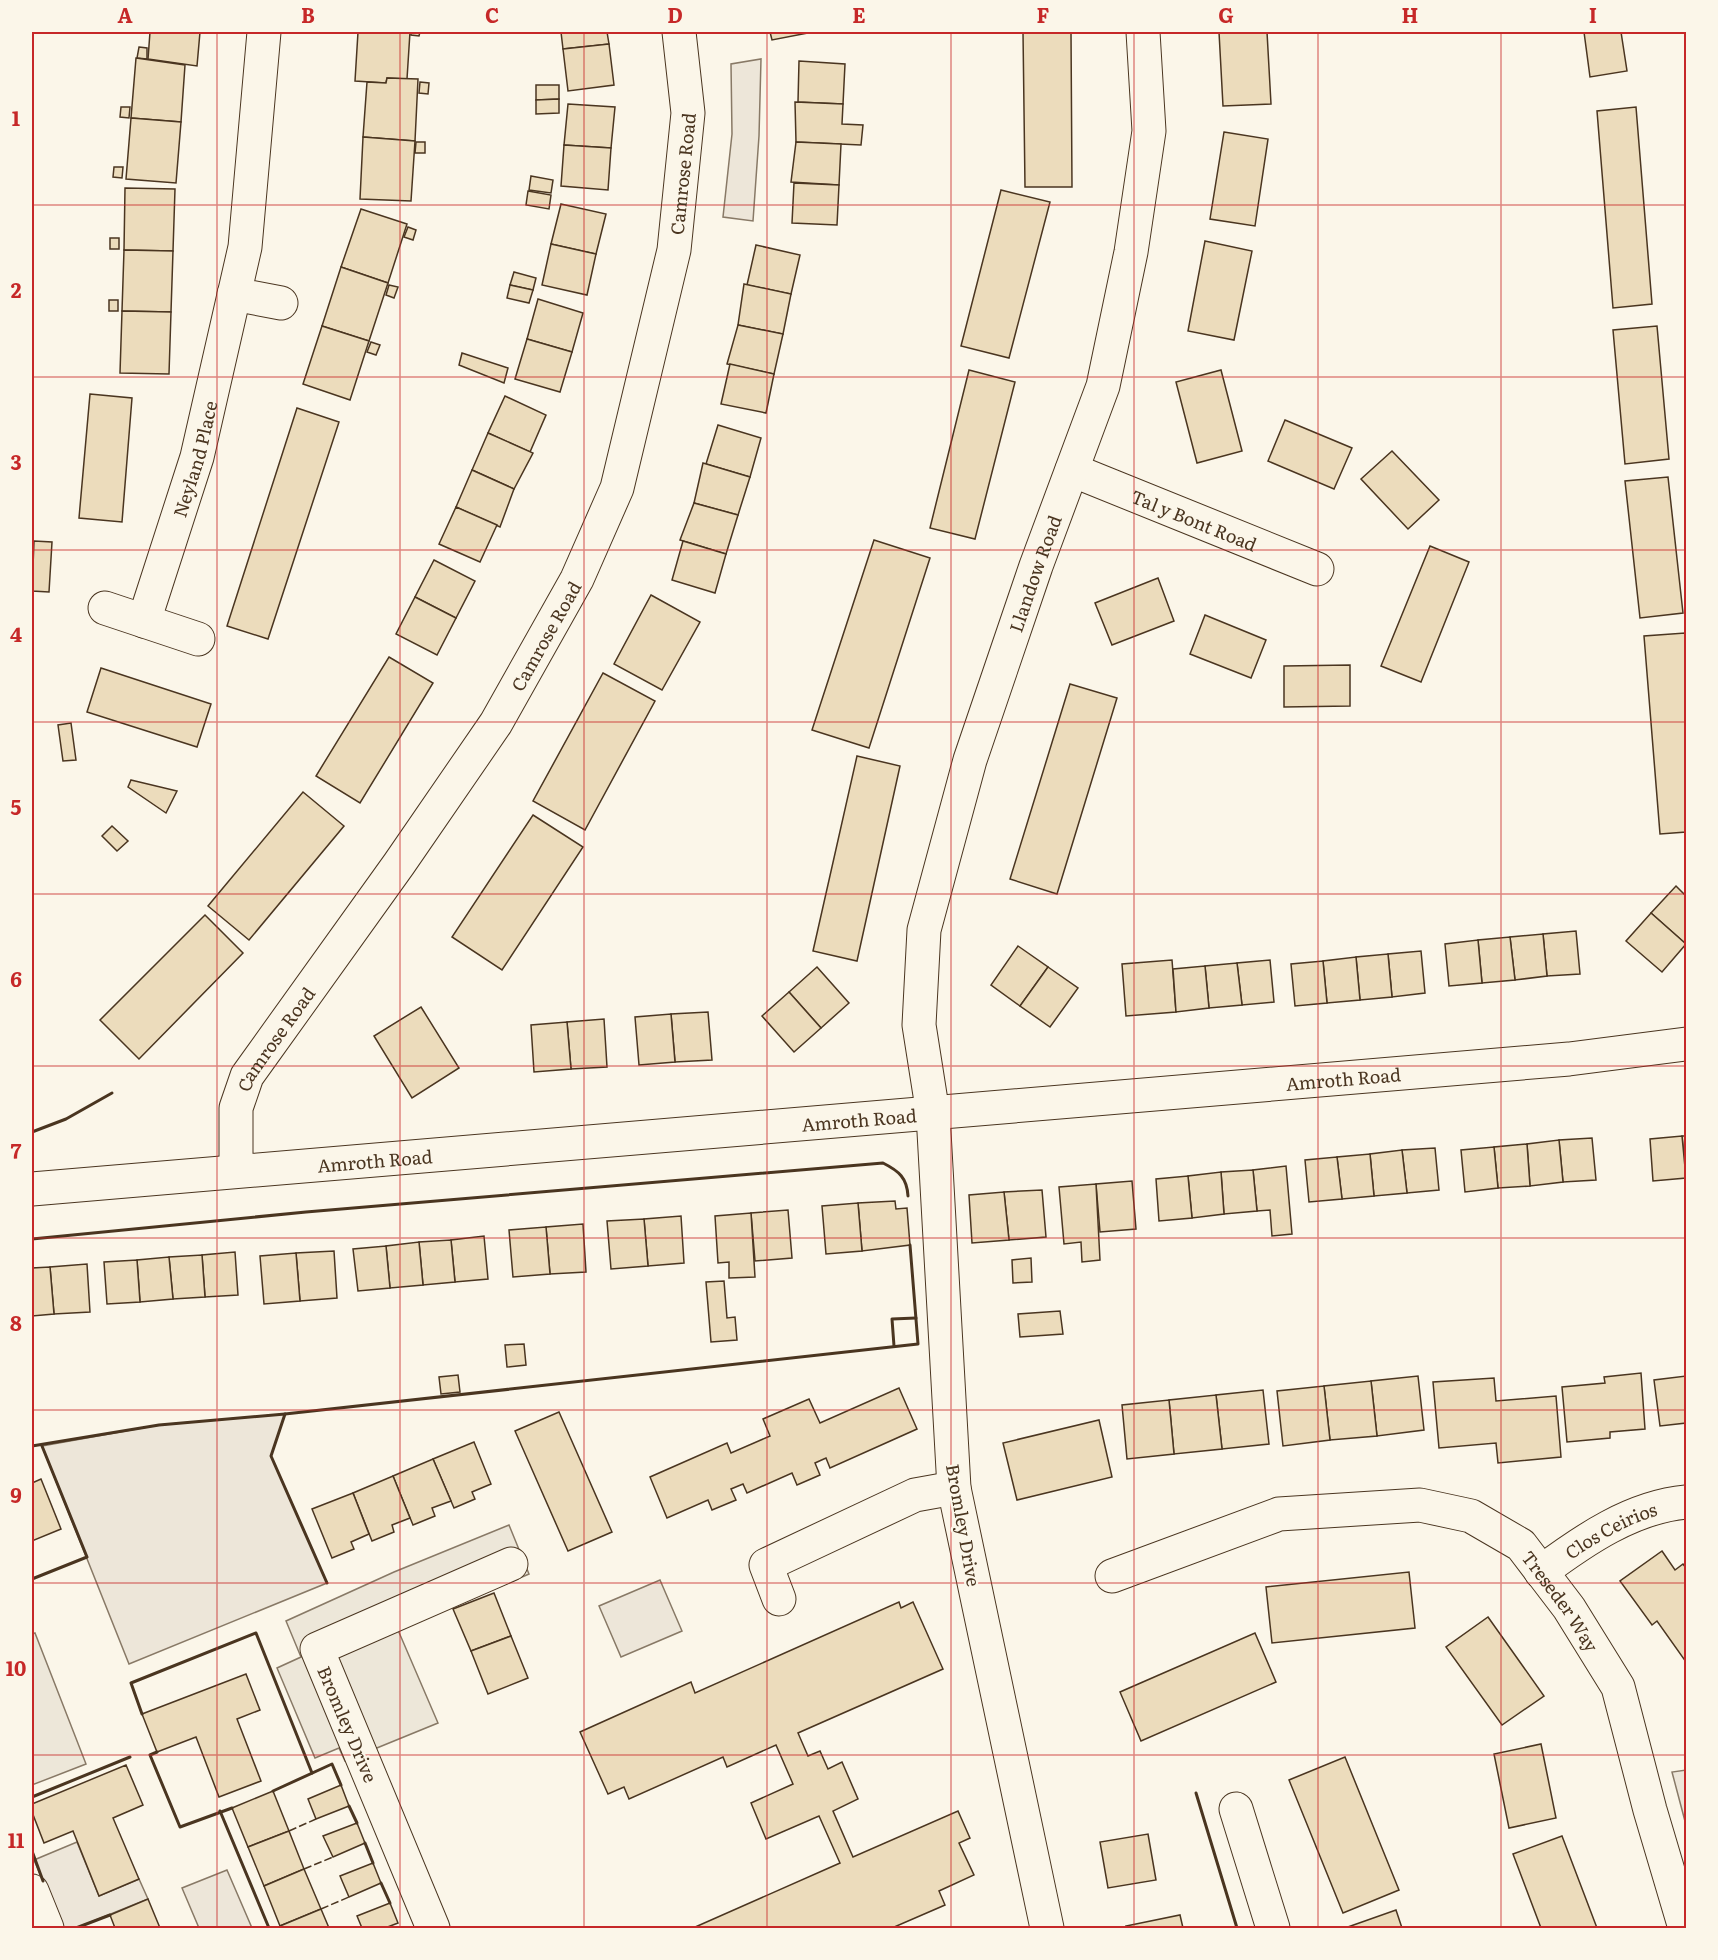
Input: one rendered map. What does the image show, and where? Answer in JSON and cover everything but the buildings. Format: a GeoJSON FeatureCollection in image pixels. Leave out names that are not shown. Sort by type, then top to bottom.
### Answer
{"type":"FeatureCollection","features":[{"type":"Feature","properties":{"kind":"street","name":"Neyland Place"},"geometry":{"type":"LineString","coordinates":[[144,621],[197,457],[245,247],[264,32]]}},
{"type":"Feature","properties":{"kind":"street","name":"Camrose Road"},"geometry":{"type":"LineString","coordinates":[[236,1170],[236,1108],[247,1076],[399,864],[496,723],[577,579],[617,488],[674,250],[688,113],[679,32]]}},
{"type":"Feature","properties":{"kind":"street","name":"Llandow Road"},"geometry":{"type":"LineString","coordinates":[[933,1114],[919,1025],[924,930],[970,760],[1036,566],[1103,386],[1131,252],[1149,131],[1143,32]]}},
{"type":"Feature","properties":{"kind":"street"},"geometry":{"type":"LineString","coordinates":[[234,294],[281,303]]}},
{"type":"Feature","properties":{"kind":"street","name":"Tal y Bont Road"},"geometry":{"type":"LineString","coordinates":[[1072,470],[1317,569]]}},
{"type":"Feature","properties":{"kind":"street"},"geometry":{"type":"LineString","coordinates":[[105,608],[198,639]]}},
{"type":"Feature","properties":{"kind":"street","name":"Amroth Road"},"geometry":{"type":"LineString","coordinates":[[32,1189],[1569,1059],[1686,1044]]}},
{"type":"Feature","properties":{"kind":"street","name":"Bromley Drive"},"geometry":{"type":"LineString","coordinates":[[933,1114],[954,1488],[1047,1929]]}},
{"type":"Feature","properties":{"kind":"street"},"geometry":{"type":"LineString","coordinates":[[779,1599],[766,1565],[915,1495],[954,1488]]}},
{"type":"Feature","properties":{"kind":"street","name":"Clos Ceirios"},"geometry":{"type":"LineString","coordinates":[[1541,1572],[1572,1549],[1620,1522],[1660,1504],[1686,1502]]}},
{"type":"Feature","properties":{"kind":"street","name":"Treseder Way"},"geometry":{"type":"LineString","coordinates":[[1112,1576],[1279,1514],[1420,1505],[1471,1516],[1521,1545],[1569,1608],[1618,1687],[1650,1810],[1685,1929]]}},
{"type":"Feature","properties":{"kind":"street","name":"Bromley Drive"},"geometry":{"type":"LineString","coordinates":[[433,1929],[317,1649],[511,1564]]}},
{"type":"Feature","properties":{"kind":"street"},"geometry":{"type":"LineString","coordinates":[[1236,1809],[1273,1929]]}},
{"type":"Feature","properties":{"kind":"street"},"geometry":{"type":"LineString","coordinates":[[32,1891],[47,1929]]}},
{"type":"Feature","properties":{"kind":"shaded area"},"geometry":{"type":"Polygon","coordinates":[[[761,59],[759,136],[753,221],[723,217],[732,134],[731,64],[761,59]]]}},
{"type":"Feature","properties":{"kind":"shaded area"},"geometry":{"type":"Polygon","coordinates":[[[285,1414],[271,1456],[327,1583],[129,1664],[42,1446],[159,1425],[285,1414]]]}},
{"type":"Feature","properties":{"kind":"shaded area"},"geometry":{"type":"Polygon","coordinates":[[[509,1525],[529,1574],[398,1630],[438,1723],[345,1761],[339,1748],[315,1758],[277,1668],[301,1657],[286,1621],[394,1572],[509,1525]]]}},
{"type":"Feature","properties":{"kind":"shaded area"},"geometry":{"type":"Polygon","coordinates":[[[660,1580],[682,1631],[621,1657],[599,1606],[660,1580]]]}},
{"type":"Feature","properties":{"kind":"shaded area"},"geometry":{"type":"Polygon","coordinates":[[[35,1633],[86,1764],[32,1785],[32,1634],[35,1633]]]}},
{"type":"Feature","properties":{"kind":"shaded area"},"geometry":{"type":"Polygon","coordinates":[[[1686,1770],[1686,1825],[1672,1772],[1686,1770]]]}},
{"type":"Feature","properties":{"kind":"shaded area"},"geometry":{"type":"Polygon","coordinates":[[[77,1842],[99,1896],[139,1879],[148,1899],[76,1928],[63,1928],[34,1860],[77,1842]]]}},
{"type":"Feature","properties":{"kind":"shaded area"},"geometry":{"type":"Polygon","coordinates":[[[227,1870],[252,1928],[199,1928],[182,1888],[227,1870]]]}},
{"type":"Feature","properties":{"kind":"fence"},"geometry":{"type":"LineString","coordinates":[[289,1831],[316,1819]]}},
{"type":"Feature","properties":{"kind":"fence"},"geometry":{"type":"LineString","coordinates":[[304,1869],[333,1857]]}},
{"type":"Feature","properties":{"kind":"fence"},"geometry":{"type":"LineString","coordinates":[[321,1909],[349,1897]]}},
{"type":"Feature","properties":{"kind":"wall"},"geometry":{"type":"LineString","coordinates":[[32,1132],[66,1119],[112,1093]]}},
{"type":"Feature","properties":{"kind":"wall"},"geometry":{"type":"LineString","coordinates":[[32,1239],[306,1212],[883,1163],[901,1176],[906,1184],[908,1196]]}},
{"type":"Feature","properties":{"kind":"wall"},"geometry":{"type":"LineString","coordinates":[[285,1414],[918,1344],[910,1245]]}},
{"type":"Feature","properties":{"kind":"wall"},"geometry":{"type":"LineString","coordinates":[[894,1346],[892,1319],[916,1318]]}},
{"type":"Feature","properties":{"kind":"wall"},"geometry":{"type":"LineString","coordinates":[[32,1446],[159,1425],[285,1414],[271,1456],[327,1583]]}},
{"type":"Feature","properties":{"kind":"wall"},"geometry":{"type":"LineString","coordinates":[[32,1579],[87,1557],[42,1446]]}},
{"type":"Feature","properties":{"kind":"wall"},"geometry":{"type":"LineString","coordinates":[[142,1714],[131,1683],[256,1633],[312,1773]]}},
{"type":"Feature","properties":{"kind":"wall"},"geometry":{"type":"LineString","coordinates":[[157,1752],[150,1755],[180,1827],[232,1808]]}},
{"type":"Feature","properties":{"kind":"wall"},"geometry":{"type":"LineString","coordinates":[[32,1797],[130,1757]]}},
{"type":"Feature","properties":{"kind":"wall"},"geometry":{"type":"LineString","coordinates":[[273,1791],[332,1764],[341,1785]]}},
{"type":"Feature","properties":{"kind":"wall"},"geometry":{"type":"LineString","coordinates":[[1196,1793],[1237,1928]]}},
{"type":"Feature","properties":{"kind":"wall"},"geometry":{"type":"LineString","coordinates":[[349,1806],[357,1823]]}},
{"type":"Feature","properties":{"kind":"wall"},"geometry":{"type":"LineString","coordinates":[[220,1811],[269,1928]]}},
{"type":"Feature","properties":{"kind":"wall"},"geometry":{"type":"LineString","coordinates":[[365,1843],[373,1863]]}},
{"type":"Feature","properties":{"kind":"wall"},"geometry":{"type":"LineString","coordinates":[[32,1851],[43,1881]]}},
{"type":"Feature","properties":{"kind":"wall"},"geometry":{"type":"LineString","coordinates":[[381,1883],[390,1903]]}},
{"type":"Feature","properties":{"kind":"wall"},"geometry":{"type":"LineString","coordinates":[[76,1928],[110,1915]]}}]}
